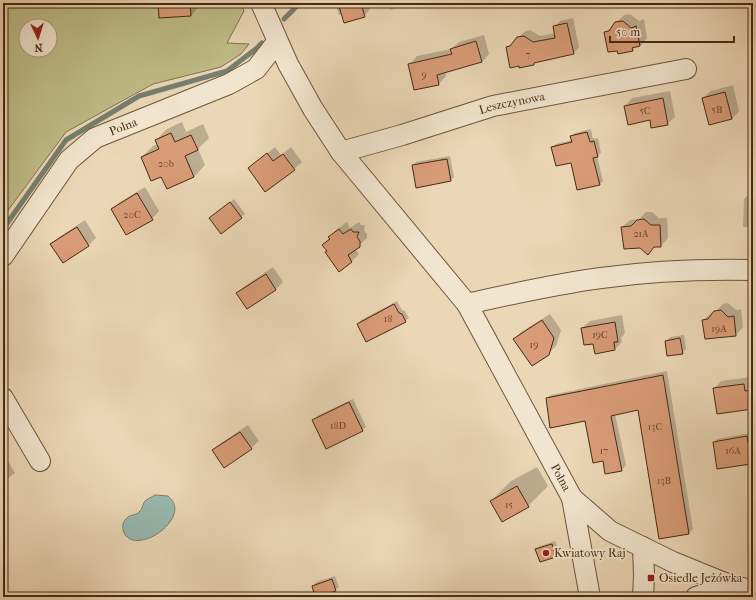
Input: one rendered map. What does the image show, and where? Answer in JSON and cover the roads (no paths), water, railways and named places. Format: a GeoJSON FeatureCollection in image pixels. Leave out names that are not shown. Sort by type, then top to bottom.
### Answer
{"type":"FeatureCollection","features":[{"type":"Feature","properties":{"kind":"street","name":"Polna"},"geometry":{"type":"LineString","coordinates":[[261,3],[288,64],[313,109],[342,152],[467,304],[572,498],[610,531],[673,562],[722,582],[753,591]]}},
{"type":"Feature","properties":{"kind":"street","name":"Polna"},"geometry":{"type":"LineString","coordinates":[[3,256],[69,160],[94,138],[229,84],[256,69],[277,42]]}},
{"type":"Feature","properties":{"kind":"street","name":"Leszczynowa"},"geometry":{"type":"LineString","coordinates":[[342,152],[493,106],[686,69]]}},
{"type":"Feature","properties":{"kind":"street"},"geometry":{"type":"LineString","coordinates":[[467,304],[544,287],[601,278],[714,269],[753,270]]}},
{"type":"Feature","properties":{"kind":"street"},"geometry":{"type":"LineString","coordinates":[[3,398],[40,462]]}},
{"type":"Feature","properties":{"kind":"street"},"geometry":{"type":"LineString","coordinates":[[572,498],[590,597]]}},
{"type":"Feature","properties":{"kind":"street"},"geometry":{"type":"LineString","coordinates":[[643,547],[643,597]]}},
{"type":"Feature","properties":{"kind":"street"},"geometry":{"type":"LineString","coordinates":[[696,597],[712,592],[722,582]]}},
{"type":"Feature","properties":{"kind":"water"},"geometry":{"type":"Polygon","coordinates":[[[155,495],[168,496],[173,502],[174,513],[171,521],[163,529],[145,539],[135,540],[128,538],[123,530],[124,521],[129,516],[139,512],[145,501],[155,495]]]}},
{"type":"Feature","properties":{"kind":"waterway"},"geometry":{"type":"LineString","coordinates":[[284,19],[300,3]]}},
{"type":"Feature","properties":{"kind":"waterway"},"geometry":{"type":"LineString","coordinates":[[3,229],[66,140],[139,96],[227,71],[262,43]]}},
{"type":"Feature","properties":{"kind":"place","name":"Kwiatowy Raj"},"geometry":{"type":"Point","coordinates":[546,553]}},
{"type":"Feature","properties":{"kind":"place","name":"Osiedle Jeżówka"},"geometry":{"type":"Point","coordinates":[651,578]}}]}
